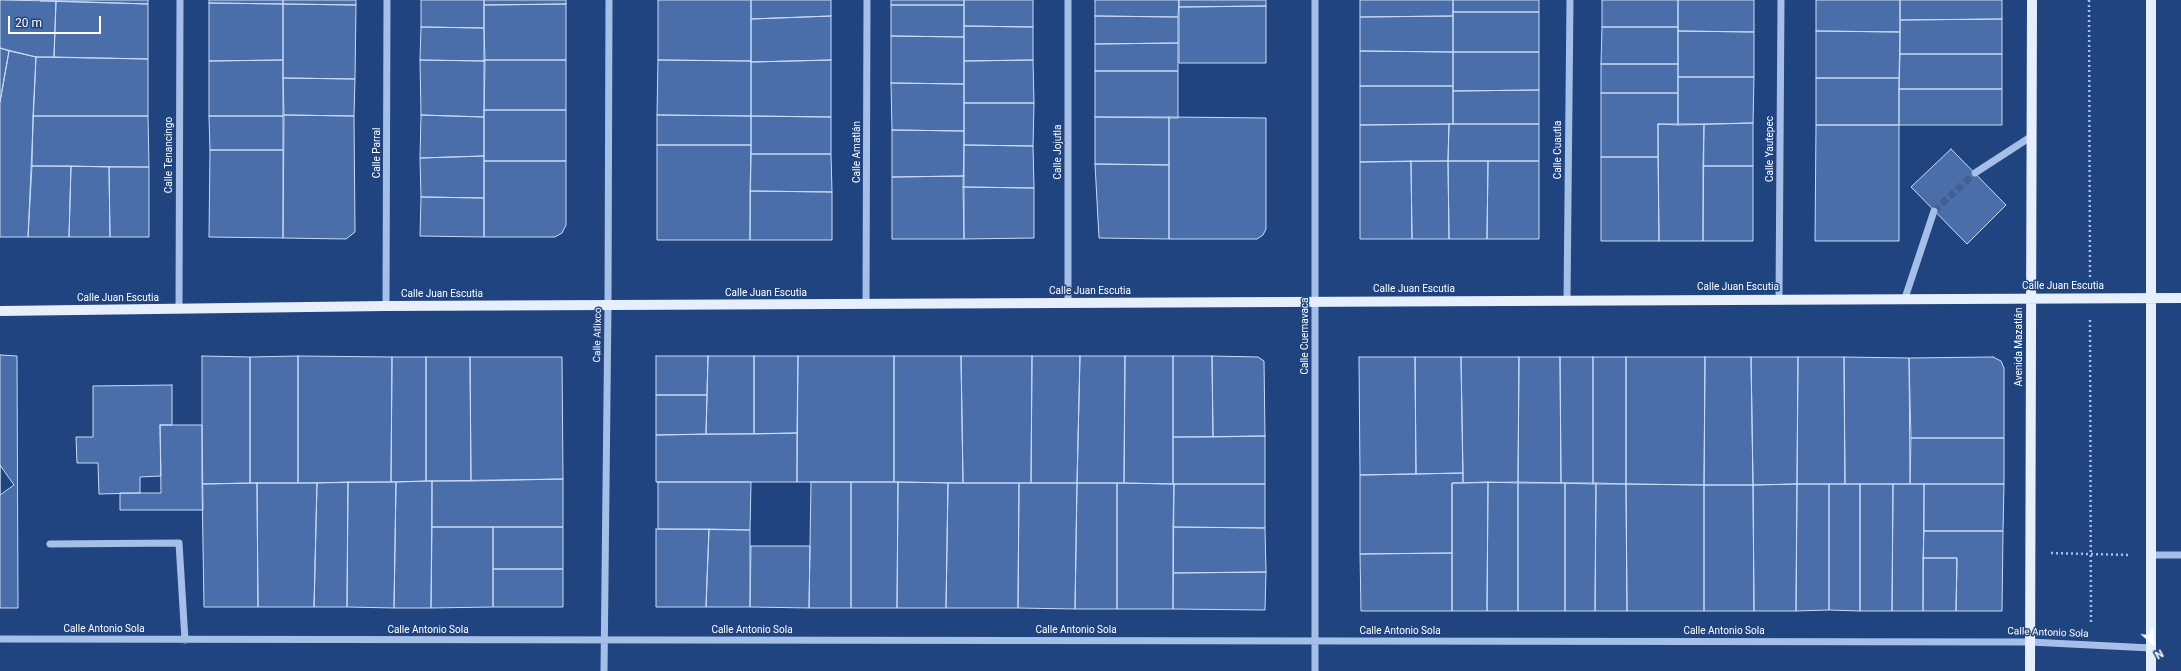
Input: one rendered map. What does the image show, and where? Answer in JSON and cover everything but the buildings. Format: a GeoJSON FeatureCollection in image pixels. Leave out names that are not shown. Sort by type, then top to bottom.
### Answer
{"type":"FeatureCollection","features":[{"type":"Feature","properties":{"kind":"main road","name":"Avenida Mazatlán"},"geometry":{"type":"LineString","coordinates":[[2030,671],[2032,0]]}},
{"type":"Feature","properties":{"kind":"main road"},"geometry":{"type":"LineString","coordinates":[[2151,0],[2151,671]]}},
{"type":"Feature","properties":{"kind":"main road","name":"Calle Juan Escutia"},"geometry":{"type":"LineString","coordinates":[[0,311],[179,310],[386,306],[1068,304],[2031,297],[2181,298]]}},
{"type":"Feature","properties":{"kind":"street","name":"Calle Tenancingo"},"geometry":{"type":"LineString","coordinates":[[179,310],[180,0]]}},
{"type":"Feature","properties":{"kind":"street","name":"Calle Parral"},"geometry":{"type":"LineString","coordinates":[[386,306],[387,0]]}},
{"type":"Feature","properties":{"kind":"street","name":"Calle Atlixco"},"geometry":{"type":"LineString","coordinates":[[604,671],[608,306],[609,0]]}},
{"type":"Feature","properties":{"kind":"street","name":"Calle Amatlán"},"geometry":{"type":"LineString","coordinates":[[866,305],[867,0]]}},
{"type":"Feature","properties":{"kind":"street","name":"Calle Jojutla"},"geometry":{"type":"LineString","coordinates":[[1068,0],[1068,304]]}},
{"type":"Feature","properties":{"kind":"street","name":"Calle Cuernavaca"},"geometry":{"type":"LineString","coordinates":[[1315,0],[1315,671]]}},
{"type":"Feature","properties":{"kind":"street","name":"Calle Cuautla"},"geometry":{"type":"LineString","coordinates":[[1567,300],[1570,0]]}},
{"type":"Feature","properties":{"kind":"street","name":"Calle Yautepec"},"geometry":{"type":"LineString","coordinates":[[1779,299],[1781,0]]}},
{"type":"Feature","properties":{"kind":"street"},"geometry":{"type":"LineString","coordinates":[[1975,173],[2032,136]]}},
{"type":"Feature","properties":{"kind":"street"},"geometry":{"type":"LineString","coordinates":[[1905,298],[1934,210]]}},
{"type":"Feature","properties":{"kind":"street"},"geometry":{"type":"LineString","coordinates":[[50,544],[179,543],[185,640]]}},
{"type":"Feature","properties":{"kind":"street"},"geometry":{"type":"LineString","coordinates":[[2151,555],[2181,555]]}},
{"type":"Feature","properties":{"kind":"street","name":"Calle Antonio Sola"},"geometry":{"type":"LineString","coordinates":[[0,639],[2030,642],[2151,648]]}},
{"type":"Feature","properties":{"kind":"path"},"geometry":{"type":"LineString","coordinates":[[2089,0],[2090,644]]}},
{"type":"Feature","properties":{"kind":"path"},"geometry":{"type":"LineString","coordinates":[[2030,553],[2151,555]]}},
{"type":"Feature","properties":{"kind":"tunnel"},"geometry":{"type":"LineString","coordinates":[[1934,211],[1975,173]]}}]}
